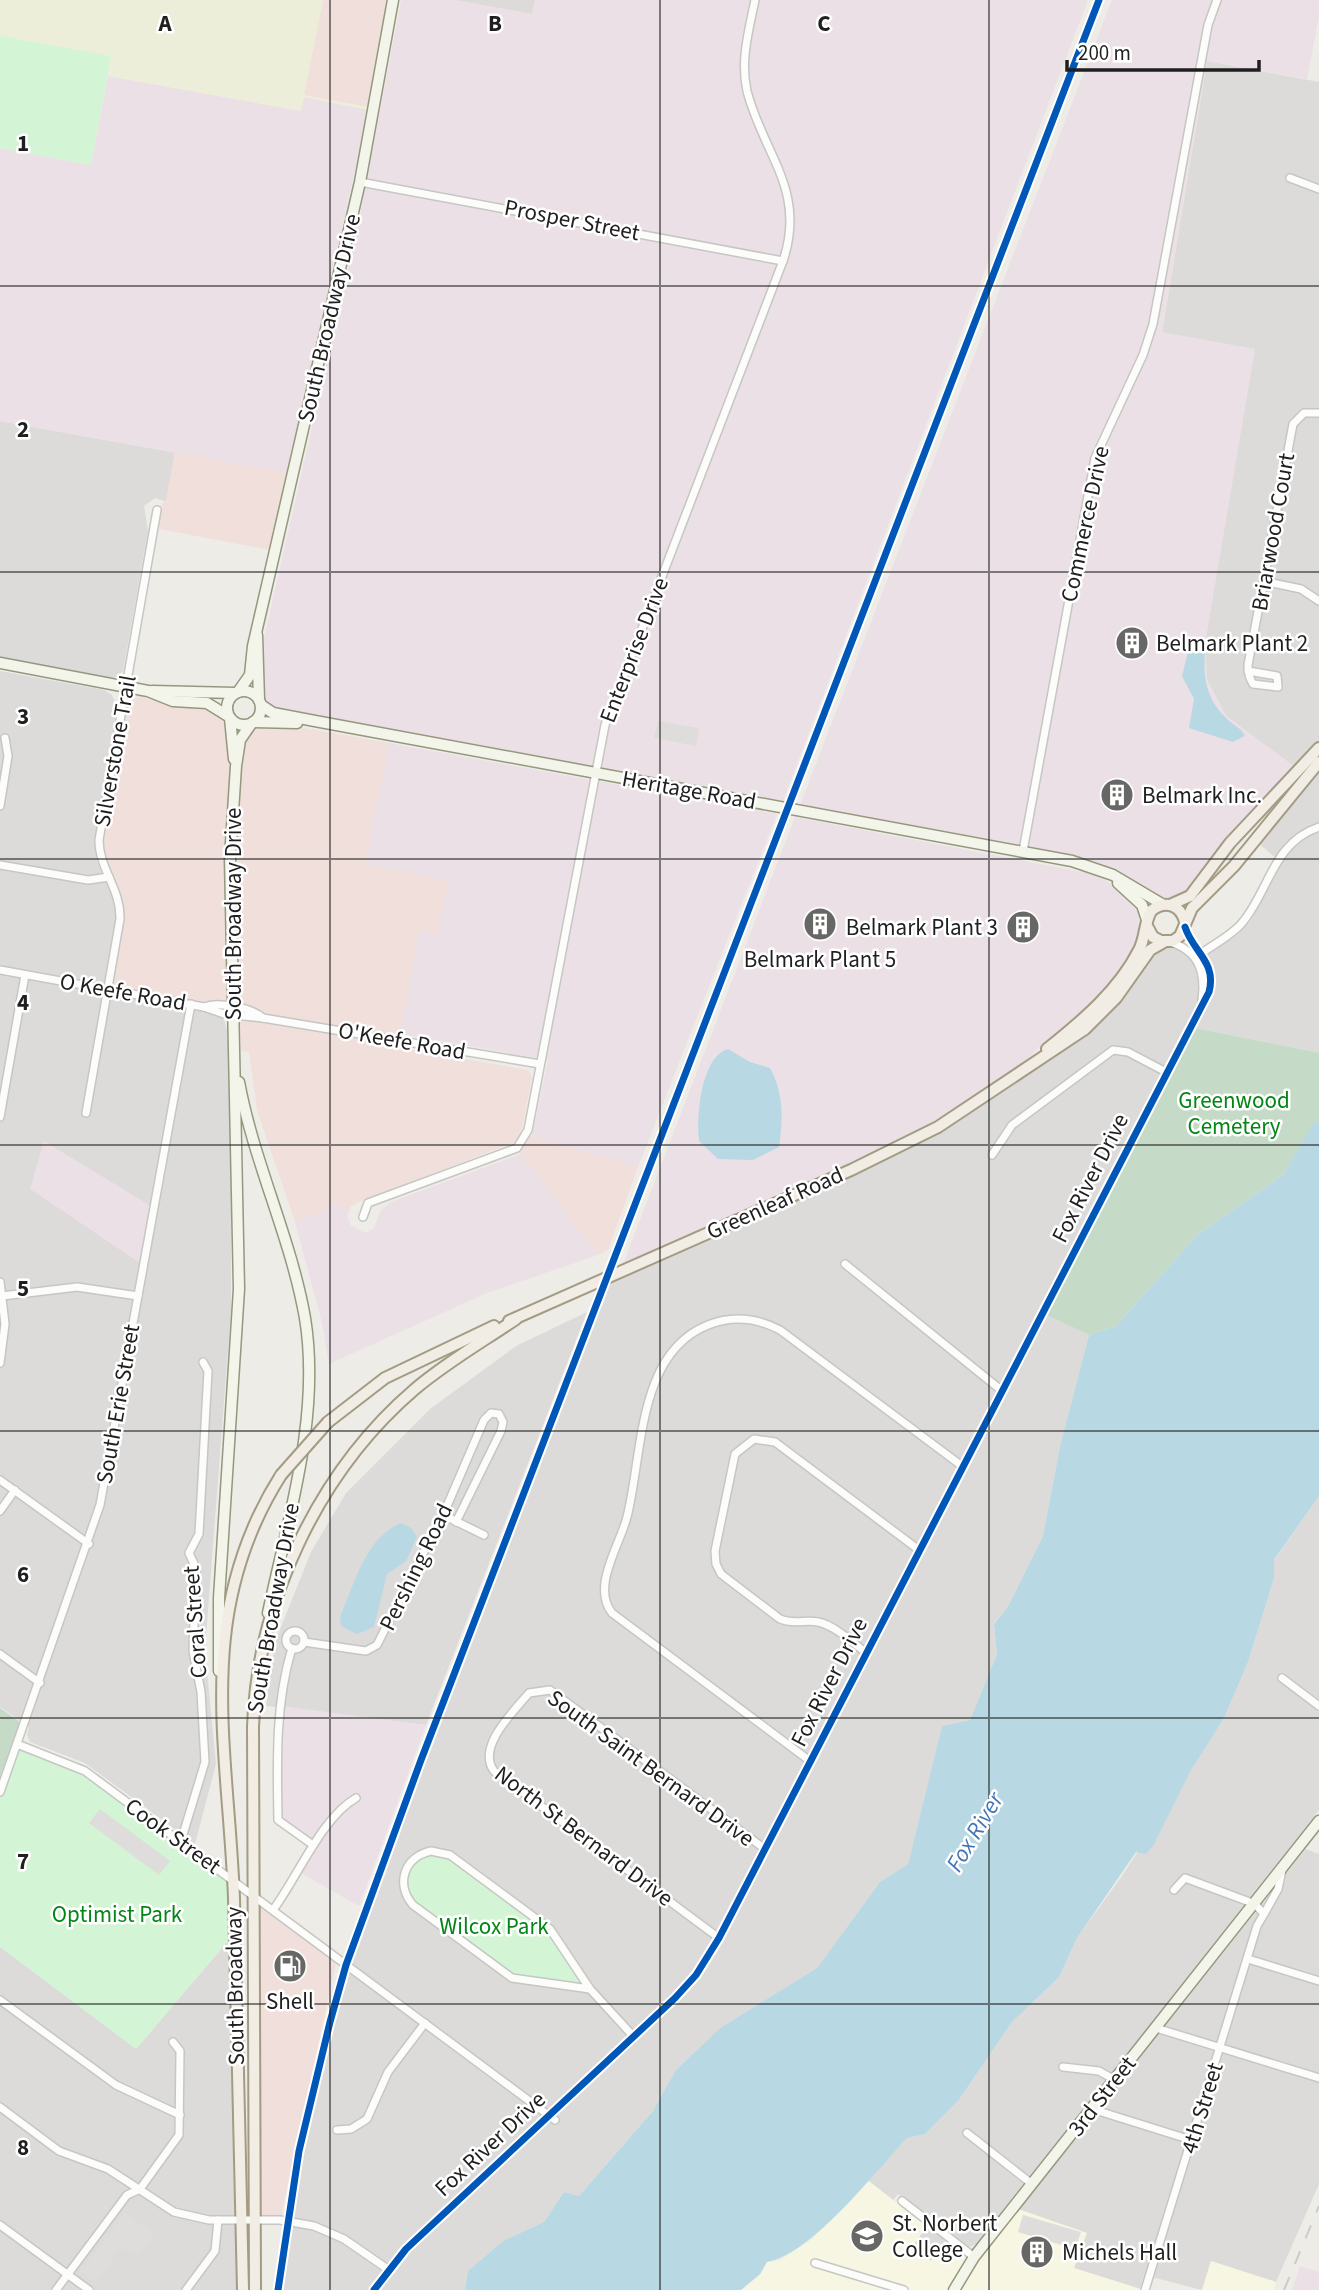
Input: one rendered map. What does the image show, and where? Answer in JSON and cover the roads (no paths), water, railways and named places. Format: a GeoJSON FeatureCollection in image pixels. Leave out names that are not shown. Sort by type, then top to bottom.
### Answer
{"type":"FeatureCollection","features":[{"type":"Feature","properties":{"kind":"main road","name":"South Broadway Drive"},"geometry":{"type":"LineString","coordinates":[[237,692],[250,675],[360,182],[393,0]]}},
{"type":"Feature","properties":{"kind":"main road","name":"South Broadway Drive"},"geometry":{"type":"LineString","coordinates":[[257,634],[260,703]]}},
{"type":"Feature","properties":{"kind":"main road"},"geometry":{"type":"LineString","coordinates":[[0,663],[148,691],[173,701],[212,704],[238,724],[252,723],[259,715],[260,703],[250,692],[148,691]]}},
{"type":"Feature","properties":{"kind":"main road"},"geometry":{"type":"LineString","coordinates":[[229,717],[227,703],[237,692]]}},
{"type":"Feature","properties":{"kind":"main road","name":"Heritage Road"},"geometry":{"type":"LineString","coordinates":[[260,703],[277,714],[1023,851],[1104,872],[1166,904]]}},
{"type":"Feature","properties":{"kind":"main road","name":"South Broadway Drive"},"geometry":{"type":"LineString","coordinates":[[229,717],[236,766]]}},
{"type":"Feature","properties":{"kind":"main road","name":"Heritage Road"},"geometry":{"type":"LineString","coordinates":[[252,723],[315,721]]}},
{"type":"Feature","properties":{"kind":"main road","name":"South Broadway Drive"},"geometry":{"type":"LineString","coordinates":[[221,1682],[219,1598],[239,1289],[230,871],[236,766],[240,740],[252,723]]}},
{"type":"Feature","properties":{"kind":"main road"},"geometry":{"type":"LineString","coordinates":[[1319,748],[1230,843],[1190,895],[1152,910],[1147,923],[1153,937],[1167,942],[1180,936],[1192,908],[1240,858],[1319,762]]}},
{"type":"Feature","properties":{"kind":"main road","name":"Heritage Road"},"geometry":{"type":"LineString","coordinates":[[1104,872],[1142,905],[1147,923]]}},
{"type":"Feature","properties":{"kind":"main road"},"geometry":{"type":"LineString","coordinates":[[1166,904],[1180,910],[1185,924]]}},
{"type":"Feature","properties":{"kind":"main road","name":"Greenleaf Road"},"geometry":{"type":"LineString","coordinates":[[1025,1070],[1112,989],[1139,951],[1147,923]]}},
{"type":"Feature","properties":{"kind":"main road","name":"Greenleaf Road"},"geometry":{"type":"LineString","coordinates":[[516,1319],[893,1150],[938,1127],[1085,1029],[1116,998],[1150,950],[1167,942]]}},
{"type":"Feature","properties":{"kind":"main road","name":"South Broadway Drive"},"geometry":{"type":"LineString","coordinates":[[235,1063],[248,1130],[301,1298],[309,1364],[308,1411],[263,1645],[253,1719],[254,2290]]}},
{"type":"Feature","properties":{"kind":"main road"},"geometry":{"type":"LineString","coordinates":[[263,1645],[296,1550],[328,1491],[356,1451],[413,1391],[469,1348],[516,1319]]}},
{"type":"Feature","properties":{"kind":"main road","name":"South Broadway"},"geometry":{"type":"LineString","coordinates":[[243,2290],[233,1880],[221,1682],[224,1628],[237,1569],[250,1532],[281,1475],[327,1422],[345,1406],[401,1369],[516,1319]]}},
{"type":"Feature","properties":{"kind":"main road","name":"3rd Street"},"geometry":{"type":"LineString","coordinates":[[954,2290],[974,2257],[1319,1821]]}},
{"type":"Feature","properties":{"kind":"street","name":"Enterprise Drive"},"geometry":{"type":"LineString","coordinates":[[363,1217],[368,1203],[517,1147],[528,1130],[594,773],[613,704],[783,261],[791,222],[788,193],[751,103],[744,72],[745,49],[755,0]]}},
{"type":"Feature","properties":{"kind":"street","name":"Commerce Drive"},"geometry":{"type":"LineString","coordinates":[[1023,851],[1095,458],[1143,355],[1153,324],[1207,33],[1217,0]]}},
{"type":"Feature","properties":{"kind":"street"},"geometry":{"type":"LineString","coordinates":[[1290,178],[1319,189]]}},
{"type":"Feature","properties":{"kind":"street","name":"Prosper Street"},"geometry":{"type":"LineString","coordinates":[[360,182],[783,261]]}},
{"type":"Feature","properties":{"kind":"street","name":"Briarwood Court"},"geometry":{"type":"LineString","coordinates":[[1248,671],[1293,424],[1304,413],[1319,413]]}},
{"type":"Feature","properties":{"kind":"street","name":"Silverstone Trail"},"geometry":{"type":"LineString","coordinates":[[86,1113],[120,909],[119,896],[101,860],[99,840],[157,510]]}},
{"type":"Feature","properties":{"kind":"street"},"geometry":{"type":"LineString","coordinates":[[1264,581],[1301,589],[1319,601]]}},
{"type":"Feature","properties":{"kind":"street"},"geometry":{"type":"LineString","coordinates":[[0,806],[8,756],[5,738]]}},
{"type":"Feature","properties":{"kind":"street"},"geometry":{"type":"LineString","coordinates":[[1202,953],[1241,923],[1278,858],[1300,835],[1319,828]]}},
{"type":"Feature","properties":{"kind":"street"},"geometry":{"type":"LineString","coordinates":[[0,865],[88,880],[109,877]]}},
{"type":"Feature","properties":{"kind":"street","name":"Fox River Drive"},"geometry":{"type":"LineString","coordinates":[[374,2290],[406,2249],[552,2118],[689,1983],[719,1938],[1202,1004],[1211,980],[1208,964],[1192,943],[1185,924]]}},
{"type":"Feature","properties":{"kind":"street","name":"Fox River Drive"},"geometry":{"type":"LineString","coordinates":[[1167,942],[1192,953],[1202,967],[1202,1004]]}},
{"type":"Feature","properties":{"kind":"street","name":"O Keefe Road"},"geometry":{"type":"LineString","coordinates":[[0,971],[204,1007]]}},
{"type":"Feature","properties":{"kind":"street"},"geometry":{"type":"LineString","coordinates":[[0,1117],[24,975]]}},
{"type":"Feature","properties":{"kind":"street","name":"South Erie Street"},"geometry":{"type":"LineString","coordinates":[[0,1792],[89,1545],[102,1494],[191,1004]]}},
{"type":"Feature","properties":{"kind":"street","name":"O'Keefe Road"},"geometry":{"type":"LineString","coordinates":[[204,1007],[540,1064]]}},
{"type":"Feature","properties":{"kind":"street"},"geometry":{"type":"LineString","coordinates":[[992,1155],[1012,1125],[1113,1050],[1128,1052],[1167,1072]]}},
{"type":"Feature","properties":{"kind":"street"},"geometry":{"type":"LineString","coordinates":[[845,1264],[1001,1390]]}},
{"type":"Feature","properties":{"kind":"street"},"geometry":{"type":"LineString","coordinates":[[0,1282],[5,1337],[0,1363]]}},
{"type":"Feature","properties":{"kind":"street"},"geometry":{"type":"LineString","coordinates":[[2,1296],[77,1287],[138,1296]]}},
{"type":"Feature","properties":{"kind":"street"},"geometry":{"type":"LineString","coordinates":[[810,1761],[612,1613],[605,1602],[603,1590],[621,1538],[656,1376],[668,1356],[686,1337],[704,1326],[724,1320],[747,1319],[780,1330],[962,1466]]}},
{"type":"Feature","properties":{"kind":"street","name":"Coral Street"},"geometry":{"type":"LineString","coordinates":[[181,1841],[205,1762],[201,1692],[193,1651],[196,1568],[189,1553],[199,1534],[208,1371],[203,1362]]}},
{"type":"Feature","properties":{"kind":"street","name":"Pershing Road"},"geometry":{"type":"LineString","coordinates":[[304,1642],[366,1651],[377,1645],[443,1515],[484,1420],[494,1413],[502,1418],[503,1426],[456,1522]]}},
{"type":"Feature","properties":{"kind":"street"},"geometry":{"type":"LineString","coordinates":[[865,1652],[825,1624],[813,1621],[792,1623],[780,1619],[721,1574],[716,1564],[715,1551],[733,1458],[741,1446],[754,1439],[770,1440],[919,1550]]}},
{"type":"Feature","properties":{"kind":"street"},"geometry":{"type":"LineString","coordinates":[[0,1480],[89,1545]]}},
{"type":"Feature","properties":{"kind":"street"},"geometry":{"type":"LineString","coordinates":[[0,1511],[15,1490]]}},
{"type":"Feature","properties":{"kind":"street"},"geometry":{"type":"LineString","coordinates":[[443,1515],[484,1535]]}},
{"type":"Feature","properties":{"kind":"street"},"geometry":{"type":"LineString","coordinates":[[290,1632],[300,1632],[304,1642],[299,1647],[292,1648],[286,1641],[290,1632]]}},
{"type":"Feature","properties":{"kind":"street"},"geometry":{"type":"LineString","coordinates":[[292,1648],[283,1684],[277,1745],[278,1820],[313,1845]]}},
{"type":"Feature","properties":{"kind":"street"},"geometry":{"type":"LineString","coordinates":[[0,1654],[40,1683]]}},
{"type":"Feature","properties":{"kind":"street"},"geometry":{"type":"LineString","coordinates":[[1282,1678],[1319,1706]]}},
{"type":"Feature","properties":{"kind":"street","name":"South Saint Bernard Drive"},"geometry":{"type":"LineString","coordinates":[[508,1719],[533,1691],[553,1691],[765,1849]]}},
{"type":"Feature","properties":{"kind":"street","name":"North St Bernard Drive"},"geometry":{"type":"LineString","coordinates":[[508,1719],[489,1753],[494,1771],[719,1938]]}},
{"type":"Feature","properties":{"kind":"street","name":"Cook Street"},"geometry":{"type":"LineString","coordinates":[[17,1744],[85,1771],[552,2118]]}},
{"type":"Feature","properties":{"kind":"street"},"geometry":{"type":"LineString","coordinates":[[273,1910],[294,1881],[313,1845],[344,1805],[356,1798]]}},
{"type":"Feature","properties":{"kind":"street"},"geometry":{"type":"LineString","coordinates":[[590,1989],[512,1978],[408,1899],[403,1881],[409,1864],[416,1856],[430,1851],[450,1855],[550,1929],[590,1989],[634,2037]]}},
{"type":"Feature","properties":{"kind":"street","name":"4th Street"},"geometry":{"type":"LineString","coordinates":[[1145,2290],[1257,1926],[1278,1889],[1282,1868]]}},
{"type":"Feature","properties":{"kind":"street"},"geometry":{"type":"LineString","coordinates":[[1174,1890],[1185,1878],[1255,1904],[1264,1914]]}},
{"type":"Feature","properties":{"kind":"street","name":"4th Street"},"geometry":{"type":"LineString","coordinates":[[1255,1904],[1253,1913],[1257,1926]]}},
{"type":"Feature","properties":{"kind":"street"},"geometry":{"type":"LineString","coordinates":[[1248,1959],[1319,1981]]}},
{"type":"Feature","properties":{"kind":"street"},"geometry":{"type":"LineString","coordinates":[[0,2000],[116,2085],[180,2115]]}},
{"type":"Feature","properties":{"kind":"street"},"geometry":{"type":"LineString","coordinates":[[337,2130],[351,2129],[367,2119],[388,2071],[425,2023]]}},
{"type":"Feature","properties":{"kind":"street"},"geometry":{"type":"LineString","coordinates":[[1156,2028],[1319,2078]]}},
{"type":"Feature","properties":{"kind":"street"},"geometry":{"type":"LineString","coordinates":[[56,2290],[127,2195],[140,2189],[178,2135],[180,2051],[173,2042]]}},
{"type":"Feature","properties":{"kind":"street"},"geometry":{"type":"LineString","coordinates":[[1063,2067],[1102,2072],[1115,2080]]}},
{"type":"Feature","properties":{"kind":"street"},"geometry":{"type":"LineString","coordinates":[[0,2107],[60,2151],[108,2169],[174,2212],[218,2220],[287,2221],[328,2231],[359,2248],[389,2270]]}},
{"type":"Feature","properties":{"kind":"street"},"geometry":{"type":"LineString","coordinates":[[1092,2109],[1191,2140]]}},
{"type":"Feature","properties":{"kind":"street"},"geometry":{"type":"LineString","coordinates":[[967,2133],[1032,2184]]}},
{"type":"Feature","properties":{"kind":"street"},"geometry":{"type":"LineString","coordinates":[[902,2201],[974,2257]]}},
{"type":"Feature","properties":{"kind":"street"},"geometry":{"type":"LineString","coordinates":[[186,2290],[215,2251],[218,2220]]}},
{"type":"Feature","properties":{"kind":"street"},"geometry":{"type":"LineString","coordinates":[[0,2225],[89,2290]]}},
{"type":"Feature","properties":{"kind":"street"},"geometry":{"type":"LineString","coordinates":[[815,2263],[904,2290]]}},
{"type":"Feature","properties":{"kind":"water"},"geometry":{"type":"Polygon","coordinates":[[[1189,648],[1203,648],[1205,651],[1205,678],[1210,695],[1219,710],[1245,736],[1233,742],[1189,728],[1194,699],[1182,676],[1189,648]]]}},
{"type":"Feature","properties":{"kind":"water"},"geometry":{"type":"Polygon","coordinates":[[[728,1049],[750,1062],[770,1068],[778,1087],[782,1117],[779,1147],[753,1160],[718,1159],[699,1141],[698,1118],[706,1075],[719,1054],[728,1049]]]}},
{"type":"Feature","properties":{"kind":"water","name":"Fox River"},"geometry":{"type":"Polygon","coordinates":[[[1319,1122],[1319,1496],[1274,1560],[1274,1578],[1248,1662],[1224,1718],[1191,1770],[1154,1844],[1146,1854],[1136,1852],[1077,1938],[1059,1977],[1012,2022],[958,2101],[925,2134],[907,2138],[823,2228],[785,2256],[767,2262],[760,2274],[741,2290],[465,2290],[468,2271],[503,2241],[544,2222],[564,2192],[579,2196],[653,2111],[676,2070],[720,2028],[817,1968],[880,1882],[908,1864],[942,1726],[970,1720],[997,1654],[994,1624],[1009,1605],[1043,1536],[1060,1446],[1089,1335],[1116,1326],[1197,1235],[1283,1175],[1314,1123],[1319,1122]]]}},
{"type":"Feature","properties":{"kind":"water"},"geometry":{"type":"Polygon","coordinates":[[[401,1523],[411,1528],[417,1537],[406,1561],[387,1574],[374,1627],[357,1634],[341,1626],[340,1617],[356,1576],[378,1539],[401,1523]]]}},
{"type":"Feature","properties":{"kind":"railway"},"geometry":{"type":"LineString","coordinates":[[1284,2290],[1319,2206]]}},
{"type":"Feature","properties":{"kind":"place","name":"Belmark Plant 2"},"geometry":{"type":"Point","coordinates":[1132,643]}},
{"type":"Feature","properties":{"kind":"place","name":"Belmark Inc."},"geometry":{"type":"Point","coordinates":[1117,795]}},
{"type":"Feature","properties":{"kind":"place","name":"Belmark Plant 5"},"geometry":{"type":"Point","coordinates":[820,924]}},
{"type":"Feature","properties":{"kind":"place","name":"Belmark Plant 3"},"geometry":{"type":"Point","coordinates":[1023,927]}},
{"type":"Feature","properties":{"kind":"place","name":"Shell"},"geometry":{"type":"Point","coordinates":[290,1966]}},
{"type":"Feature","properties":{"kind":"place","name":"St. Norbert College"},"geometry":{"type":"Point","coordinates":[867,2236]}},
{"type":"Feature","properties":{"kind":"place","name":"Michels Hall"},"geometry":{"type":"Point","coordinates":[1037,2252]}},
{"type":"Feature","properties":{"kind":"park label","name":"Greenwood Cemetery"},"geometry":{"type":"Point","coordinates":[1234,1113]}},
{"type":"Feature","properties":{"kind":"park label","name":"Optimist Park"},"geometry":{"type":"Point","coordinates":[117,1914]}},
{"type":"Feature","properties":{"kind":"park label","name":"Wilcox Park"},"geometry":{"type":"Point","coordinates":[494,1926]}}]}
